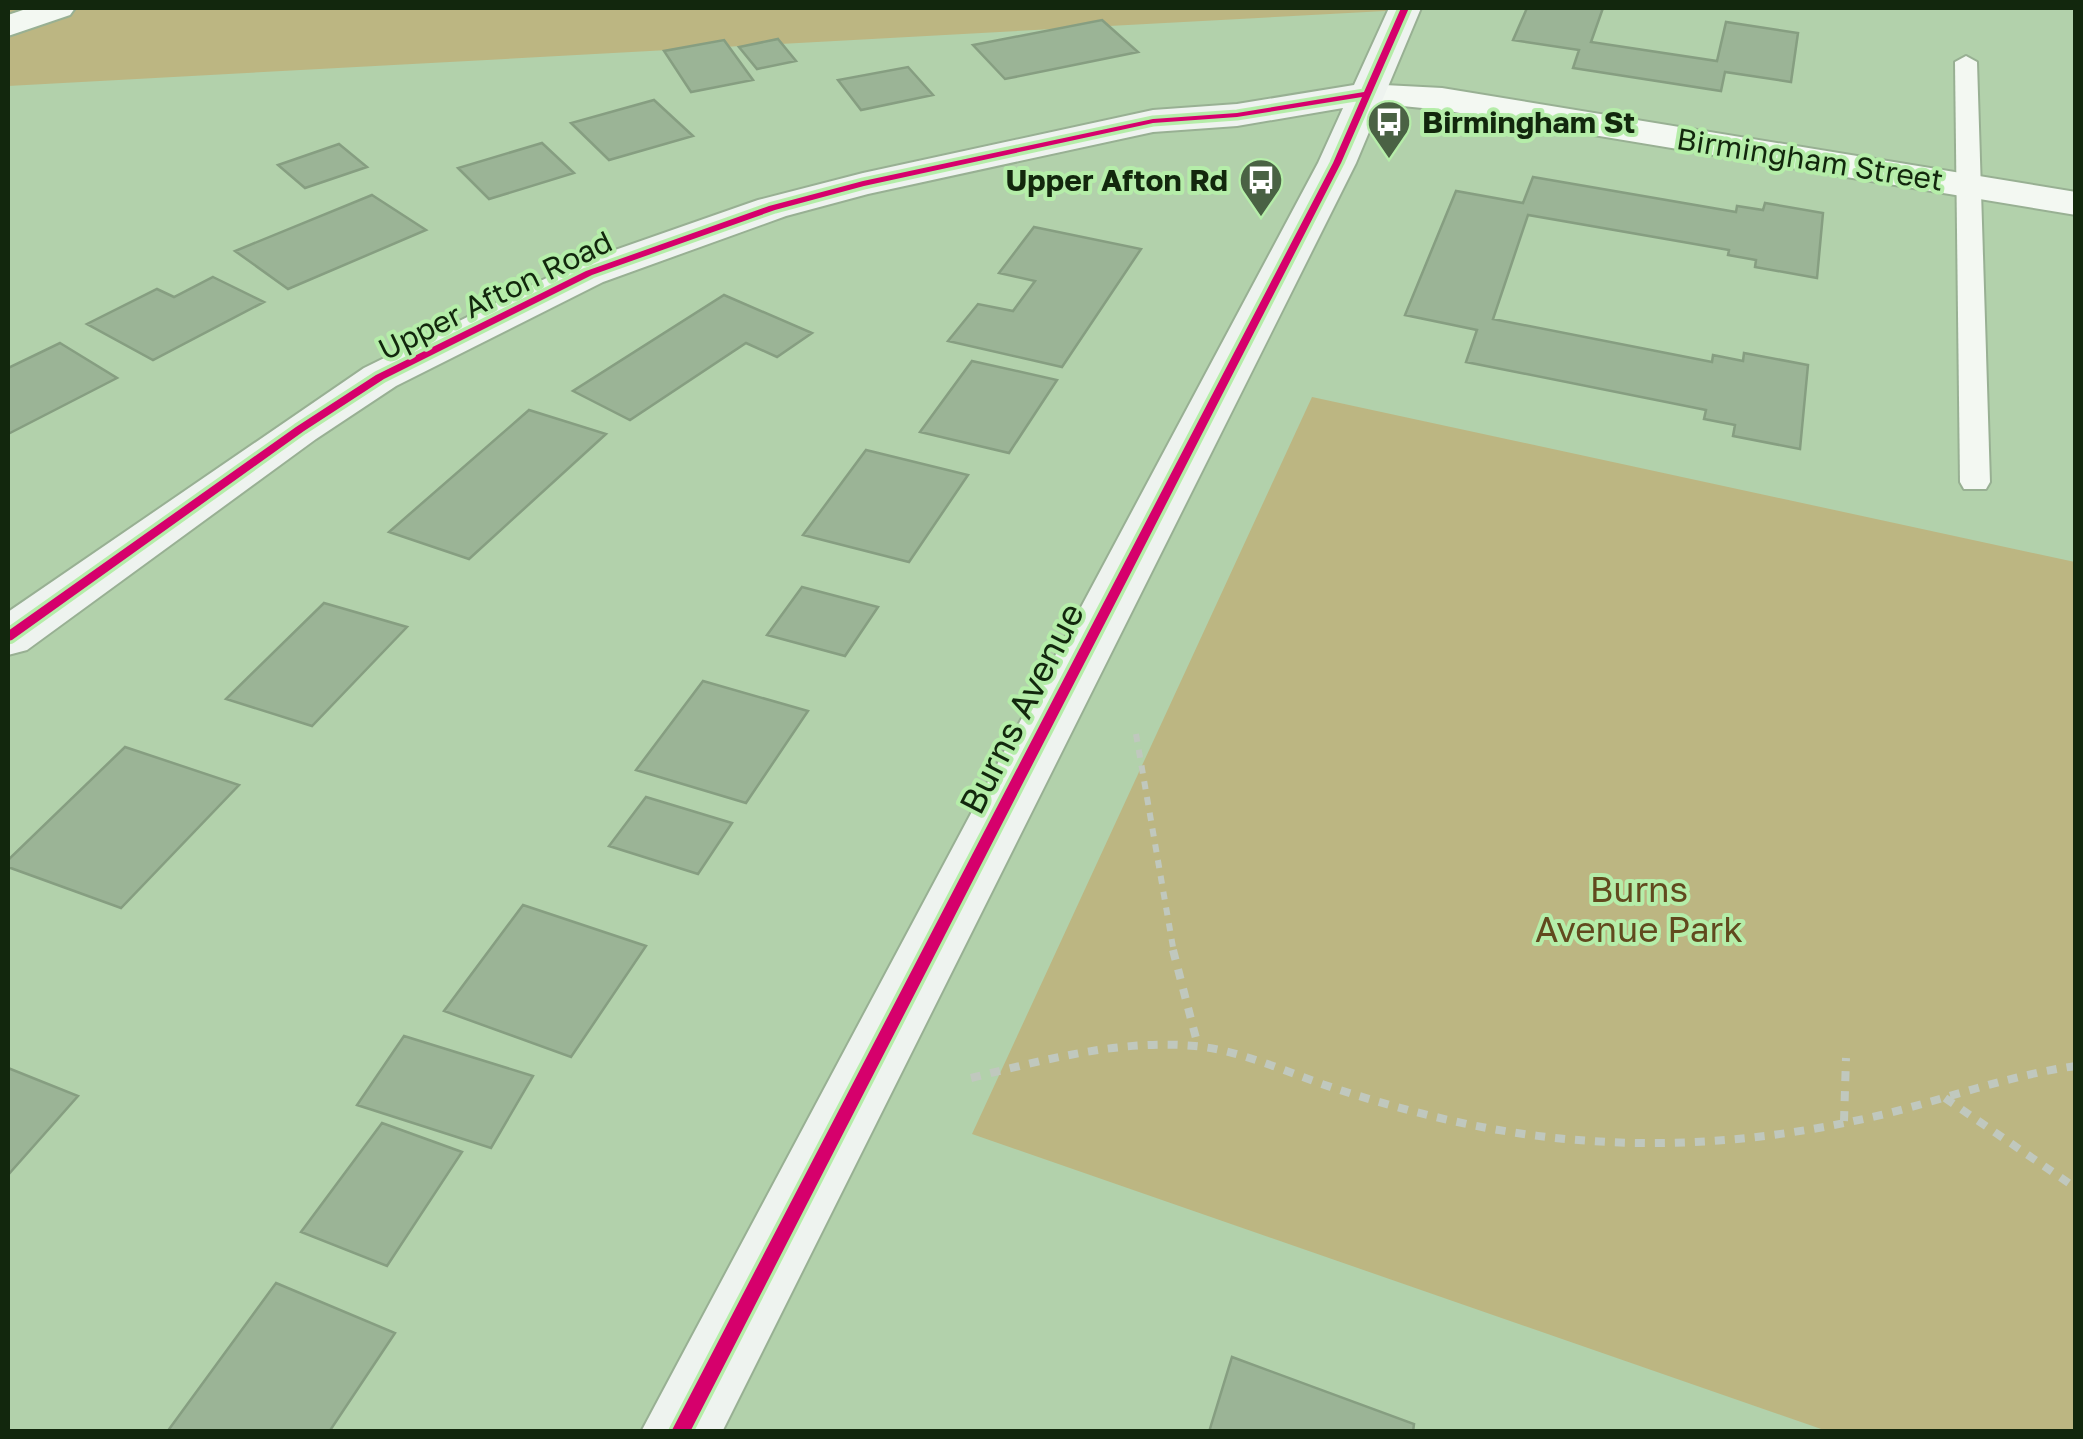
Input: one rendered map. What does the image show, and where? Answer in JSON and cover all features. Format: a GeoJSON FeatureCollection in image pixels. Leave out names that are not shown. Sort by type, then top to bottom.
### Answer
{"type":"FeatureCollection","features":[{"type":"Feature","properties":{"kind":"street"},"geometry":{"type":"LineString","coordinates":[[8,26],[59,8]]}},
{"type":"Feature","properties":{"kind":"street","name":"Burns Avenue"},"geometry":{"type":"LineString","coordinates":[[680,1432],[1318,198],[1405,8]]}},
{"type":"Feature","properties":{"kind":"street","name":"Birmingham Street"},"geometry":{"type":"LineString","coordinates":[[1365,94],[1442,99],[2076,204]]}},
{"type":"Feature","properties":{"kind":"street","name":"Upper Afton Road"},"geometry":{"type":"LineString","coordinates":[[8,637],[252,462],[380,377],[589,272],[772,208],[898,175],[1153,121],[1237,115],[1365,94]]}},
{"type":"Feature","properties":{"kind":"lane"},"geometry":{"type":"LineString","coordinates":[[1966,62],[1975,482]]}},
{"type":"Feature","properties":{"kind":"path"},"geometry":{"type":"LineString","coordinates":[[1136,734],[1171,943],[1198,1046]]}},
{"type":"Feature","properties":{"kind":"path"},"geometry":{"type":"LineString","coordinates":[[971,1078],[1046,1059],[1156,1046],[1198,1046],[1432,1118],[1501,1132],[1628,1144],[1682,1143],[1844,1121],[1945,1098],[2026,1072],[2076,1066]]}},
{"type":"Feature","properties":{"kind":"path"},"geometry":{"type":"LineString","coordinates":[[1844,1121],[1846,1058]]}},
{"type":"Feature","properties":{"kind":"path"},"geometry":{"type":"LineString","coordinates":[[1945,1098],[2076,1188]]}},
{"type":"Feature","properties":{"kind":"green space"},"geometry":{"type":"Polygon","coordinates":[[[8,8],[1440,8],[8,86],[8,8]]]}},
{"type":"Feature","properties":{"kind":"green space","name":"Burns Avenue Park"},"geometry":{"type":"Polygon","coordinates":[[[1312,397],[2075,562],[2075,1431],[1827,1431],[972,1134],[1312,397]]]}},
{"type":"Feature","properties":{"kind":"building"},"geometry":{"type":"Polygon","coordinates":[[[1527,8],[1603,8],[1591,42],[1717,61],[1726,22],[1798,33],[1791,82],[1725,72],[1721,91],[1573,68],[1579,50],[1513,40],[1527,8]]]}},
{"type":"Feature","properties":{"kind":"building"},"geometry":{"type":"Polygon","coordinates":[[[1102,20],[1138,52],[1005,79],[973,45],[1102,20]]]}},
{"type":"Feature","properties":{"kind":"building"},"geometry":{"type":"Polygon","coordinates":[[[778,39],[796,61],[757,69],[739,47],[778,39]]]}},
{"type":"Feature","properties":{"kind":"building"},"geometry":{"type":"Polygon","coordinates":[[[724,40],[753,80],[691,92],[664,51],[724,40]]]}},
{"type":"Feature","properties":{"kind":"building"},"geometry":{"type":"Polygon","coordinates":[[[908,67],[933,95],[861,110],[838,80],[908,67]]]}},
{"type":"Feature","properties":{"kind":"building"},"geometry":{"type":"Polygon","coordinates":[[[654,100],[693,136],[609,160],[571,123],[654,100]]]}},
{"type":"Feature","properties":{"kind":"building"},"geometry":{"type":"Polygon","coordinates":[[[542,143],[574,173],[489,199],[458,168],[542,143]]]}},
{"type":"Feature","properties":{"kind":"building"},"geometry":{"type":"Polygon","coordinates":[[[339,144],[367,167],[305,188],[278,165],[339,144]]]}},
{"type":"Feature","properties":{"kind":"building"},"geometry":{"type":"Polygon","coordinates":[[[1533,177],[1736,212],[1737,206],[1763,210],[1765,203],[1823,213],[1817,278],[1755,267],[1756,260],[1728,255],[1729,250],[1528,215],[1493,319],[1712,362],[1713,355],[1743,361],[1744,353],[1808,365],[1800,449],[1733,436],[1735,425],[1704,419],[1706,410],[1466,362],[1477,330],[1405,315],[1456,191],[1523,203],[1533,177]]]}},
{"type":"Feature","properties":{"kind":"building"},"geometry":{"type":"Polygon","coordinates":[[[372,195],[426,230],[288,289],[235,251],[372,195]]]}},
{"type":"Feature","properties":{"kind":"building"},"geometry":{"type":"Polygon","coordinates":[[[1034,227],[1141,249],[1062,367],[948,341],[978,304],[1013,311],[1035,281],[999,273],[1034,227]]]}},
{"type":"Feature","properties":{"kind":"building"},"geometry":{"type":"Polygon","coordinates":[[[213,277],[264,302],[153,360],[87,324],[157,289],[174,297],[213,277]]]}},
{"type":"Feature","properties":{"kind":"building"},"geometry":{"type":"Polygon","coordinates":[[[724,295],[812,333],[777,357],[746,343],[630,420],[573,391],[724,295]]]}},
{"type":"Feature","properties":{"kind":"building"},"geometry":{"type":"Polygon","coordinates":[[[60,343],[117,378],[8,434],[8,368],[60,343]]]}},
{"type":"Feature","properties":{"kind":"building"},"geometry":{"type":"Polygon","coordinates":[[[972,361],[1057,380],[1009,453],[920,432],[972,361]]]}},
{"type":"Feature","properties":{"kind":"building"},"geometry":{"type":"Polygon","coordinates":[[[529,410],[606,434],[469,559],[389,532],[529,410]]]}},
{"type":"Feature","properties":{"kind":"building"},"geometry":{"type":"Polygon","coordinates":[[[866,450],[968,475],[909,562],[803,535],[866,450]]]}},
{"type":"Feature","properties":{"kind":"building"},"geometry":{"type":"Polygon","coordinates":[[[802,587],[878,607],[845,656],[767,635],[802,587]]]}},
{"type":"Feature","properties":{"kind":"building"},"geometry":{"type":"Polygon","coordinates":[[[324,603],[407,627],[312,726],[226,699],[324,603]]]}},
{"type":"Feature","properties":{"kind":"building"},"geometry":{"type":"Polygon","coordinates":[[[703,681],[808,711],[746,803],[636,770],[703,681]]]}},
{"type":"Feature","properties":{"kind":"building"},"geometry":{"type":"Polygon","coordinates":[[[125,747],[239,785],[121,908],[8,867],[8,860],[125,747]]]}},
{"type":"Feature","properties":{"kind":"building"},"geometry":{"type":"Polygon","coordinates":[[[646,797],[732,823],[698,874],[609,846],[646,797]]]}},
{"type":"Feature","properties":{"kind":"building"},"geometry":{"type":"Polygon","coordinates":[[[523,905],[646,946],[571,1057],[444,1011],[523,905]]]}},
{"type":"Feature","properties":{"kind":"building"},"geometry":{"type":"Polygon","coordinates":[[[404,1036],[533,1076],[491,1148],[357,1105],[404,1036]]]}},
{"type":"Feature","properties":{"kind":"building"},"geometry":{"type":"Polygon","coordinates":[[[8,1068],[78,1096],[8,1175],[8,1068]]]}},
{"type":"Feature","properties":{"kind":"building"},"geometry":{"type":"Polygon","coordinates":[[[382,1123],[462,1152],[387,1266],[301,1232],[382,1123]]]}},
{"type":"Feature","properties":{"kind":"building"},"geometry":{"type":"Polygon","coordinates":[[[276,1283],[395,1333],[329,1432],[167,1432],[276,1283]]]}},
{"type":"Feature","properties":{"kind":"building"},"geometry":{"type":"Polygon","coordinates":[[[1232,1357],[1414,1424],[1413,1432],[1209,1432],[1232,1357]]]}},
{"type":"Feature","properties":{"kind":"cycle path"},"geometry":{"type":"LineString","coordinates":[[680,1432],[1337,163],[1405,8]]}},
{"type":"Feature","properties":{"kind":"cycle path"},"geometry":{"type":"LineString","coordinates":[[8,637],[300,429],[380,377],[589,273],[772,208],[863,184],[1153,121],[1237,115],[1365,94]]}},
{"type":"Feature","properties":{"kind":"place","name":"Birmingham St"},"geometry":{"type":"Point","coordinates":[1389,160]}},
{"type":"Feature","properties":{"kind":"place","name":"Upper Afton Rd"},"geometry":{"type":"Point","coordinates":[1261,218]}}]}
